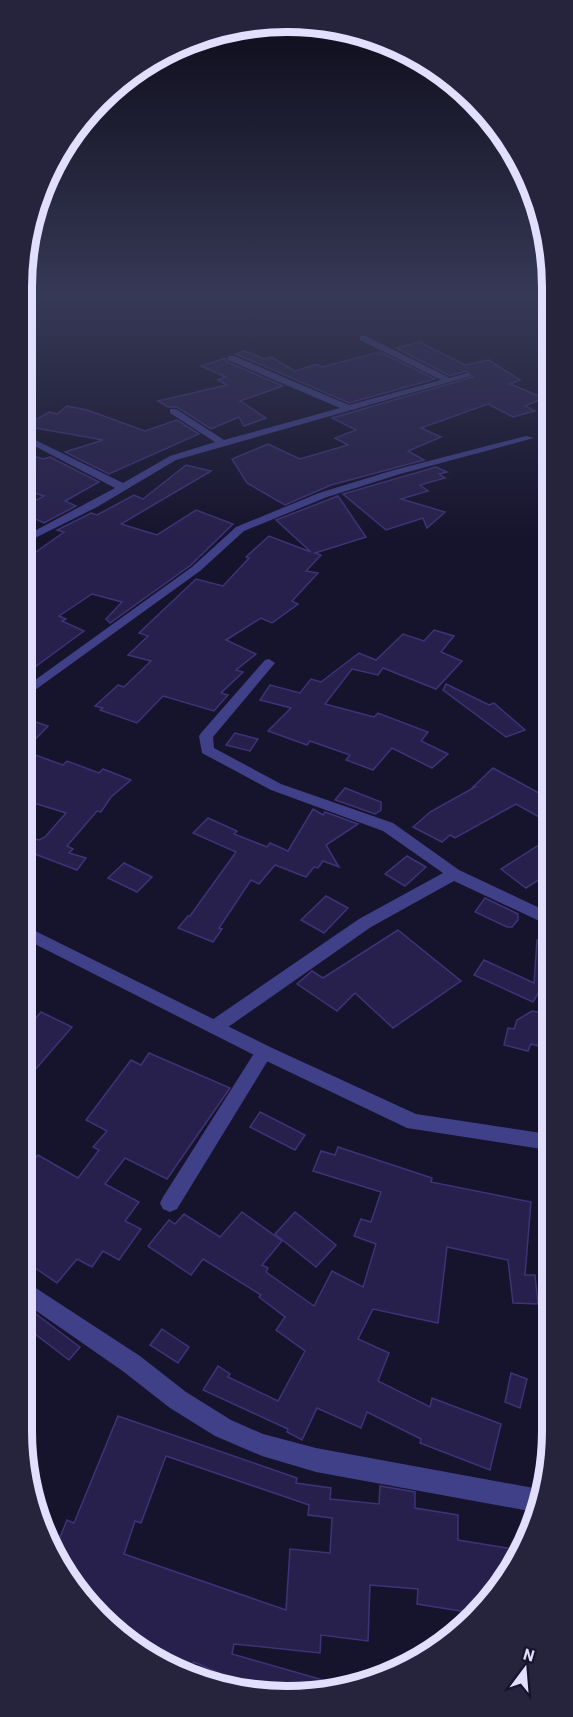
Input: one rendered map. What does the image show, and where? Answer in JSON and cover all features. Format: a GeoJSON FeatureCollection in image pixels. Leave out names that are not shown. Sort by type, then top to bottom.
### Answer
{"type":"FeatureCollection","features":[{"type":"Feature","properties":{"kind":"street"},"geometry":{"type":"LineString","coordinates":[[280,379],[350,409]]}},
{"type":"Feature","properties":{"kind":"street"},"geometry":{"type":"LineString","coordinates":[[444,379],[448,381]]}},
{"type":"Feature","properties":{"kind":"street"},"geometry":{"type":"LineString","coordinates":[[32,536],[124,488],[173,458],[221,442],[455,379]]}},
{"type":"Feature","properties":{"kind":"street"},"geometry":{"type":"LineString","coordinates":[[173,411],[221,442]]}},
{"type":"Feature","properties":{"kind":"street"},"geometry":{"type":"LineString","coordinates":[[32,688],[196,570],[240,529],[323,495],[397,472],[529,438]]}},
{"type":"Feature","properties":{"kind":"street"},"geometry":{"type":"LineString","coordinates":[[32,441],[124,488]]}},
{"type":"Feature","properties":{"kind":"street"},"geometry":{"type":"LineString","coordinates":[[269,663],[206,736],[207,750],[276,787],[388,826],[454,874],[542,916]]}},
{"type":"Feature","properties":{"kind":"street"},"geometry":{"type":"LineString","coordinates":[[215,1027],[366,923],[454,874]]}},
{"type":"Feature","properties":{"kind":"street"},"geometry":{"type":"LineString","coordinates":[[32,936],[264,1052],[414,1122],[542,1141]]}},
{"type":"Feature","properties":{"kind":"street"},"geometry":{"type":"LineString","coordinates":[[170,1203],[264,1052]]}},
{"type":"Feature","properties":{"kind":"street"},"geometry":{"type":"LineString","coordinates":[[32,1296],[132,1364],[178,1400],[223,1428],[262,1445],[316,1460],[532,1500]]}},
{"type":"Feature","properties":{"kind":"building"},"geometry":{"type":"Polygon","coordinates":[[[267,379],[283,386],[240,401],[266,418],[244,426],[239,417],[211,429],[177,407],[168,407],[158,401],[227,385],[218,380],[267,379]]]}},
{"type":"Feature","properties":{"kind":"building"},"geometry":{"type":"Polygon","coordinates":[[[294,379],[435,379],[349,403],[294,379]]]}},
{"type":"Feature","properties":{"kind":"building"},"geometry":{"type":"Polygon","coordinates":[[[466,379],[519,379],[510,384],[542,397],[525,406],[535,411],[513,417],[488,404],[421,428],[441,437],[408,451],[424,460],[331,485],[285,505],[247,483],[232,459],[268,444],[300,459],[348,445],[335,438],[356,430],[332,418],[466,379]]]}},
{"type":"Feature","properties":{"kind":"building"},"geometry":{"type":"Polygon","coordinates":[[[67,406],[87,410],[145,431],[177,420],[199,434],[109,474],[65,452],[103,440],[32,427],[32,422],[49,412],[57,414],[67,406]]]}},
{"type":"Feature","properties":{"kind":"building"},"geometry":{"type":"Polygon","coordinates":[[[32,456],[43,459],[50,457],[99,482],[65,501],[76,506],[44,523],[32,517],[32,502],[44,496],[32,492],[32,456]]]}},
{"type":"Feature","properties":{"kind":"building"},"geometry":{"type":"Polygon","coordinates":[[[186,465],[211,471],[121,524],[157,535],[196,510],[233,524],[191,565],[110,623],[106,619],[122,602],[92,594],[59,616],[66,619],[62,621],[84,631],[32,669],[32,554],[64,532],[57,530],[91,513],[97,515],[134,495],[143,499],[186,465]]]}},
{"type":"Feature","properties":{"kind":"building"},"geometry":{"type":"Polygon","coordinates":[[[436,467],[447,472],[439,474],[445,478],[420,485],[428,491],[401,499],[445,512],[427,528],[423,518],[386,530],[343,494],[436,467]]]}},
{"type":"Feature","properties":{"kind":"building"},"geometry":{"type":"Polygon","coordinates":[[[338,496],[366,537],[315,553],[321,555],[306,571],[318,573],[292,601],[298,604],[272,623],[261,618],[226,640],[256,654],[236,670],[243,672],[221,693],[228,695],[214,711],[163,696],[137,723],[100,710],[103,708],[95,706],[118,685],[124,687],[151,661],[128,655],[148,636],[139,633],[196,579],[223,586],[249,558],[246,557],[269,536],[311,552],[276,520],[338,496]]]}},
{"type":"Feature","properties":{"kind":"building"},"geometry":{"type":"Polygon","coordinates":[[[434,630],[454,636],[441,652],[462,661],[436,689],[383,668],[378,675],[352,669],[325,704],[374,717],[378,713],[428,732],[421,741],[448,754],[432,768],[392,748],[373,770],[346,760],[350,755],[310,741],[307,745],[268,731],[291,708],[260,700],[270,685],[300,693],[311,679],[321,682],[359,653],[376,660],[403,634],[424,641],[434,630]]]}},
{"type":"Feature","properties":{"kind":"building"},"geometry":{"type":"Polygon","coordinates":[[[446,684],[489,705],[494,703],[525,730],[506,737],[443,690],[446,684]]]}},
{"type":"Feature","properties":{"kind":"building"},"geometry":{"type":"Polygon","coordinates":[[[32,721],[48,726],[32,743],[32,721]]]}},
{"type":"Feature","properties":{"kind":"building"},"geometry":{"type":"Polygon","coordinates":[[[235,733],[258,739],[250,751],[226,745],[235,733]]]}},
{"type":"Feature","properties":{"kind":"building"},"geometry":{"type":"Polygon","coordinates":[[[32,754],[63,765],[67,761],[99,773],[103,769],[131,780],[111,797],[101,812],[97,811],[67,846],[73,849],[69,853],[86,858],[77,870],[32,853],[32,838],[39,840],[45,837],[66,813],[32,802],[32,754]]]}},
{"type":"Feature","properties":{"kind":"building"},"geometry":{"type":"Polygon","coordinates":[[[493,768],[542,795],[542,819],[516,804],[455,838],[450,835],[442,842],[413,827],[430,812],[475,787],[473,787],[493,768]]]}},
{"type":"Feature","properties":{"kind":"building"},"geometry":{"type":"Polygon","coordinates":[[[345,788],[381,802],[381,810],[375,814],[335,800],[345,788]]]}},
{"type":"Feature","properties":{"kind":"building"},"geometry":{"type":"Polygon","coordinates":[[[313,809],[323,815],[325,812],[358,824],[326,845],[339,867],[323,861],[306,877],[275,865],[259,884],[251,880],[219,928],[222,929],[213,942],[178,928],[190,916],[236,852],[193,833],[208,818],[237,831],[234,834],[267,847],[270,843],[288,851],[313,809]]]}},
{"type":"Feature","properties":{"kind":"building"},"geometry":{"type":"Polygon","coordinates":[[[542,843],[542,878],[526,888],[501,869],[542,843]]]}},
{"type":"Feature","properties":{"kind":"building"},"geometry":{"type":"Polygon","coordinates":[[[407,856],[426,867],[405,886],[385,874],[407,856]]]}},
{"type":"Feature","properties":{"kind":"building"},"geometry":{"type":"Polygon","coordinates":[[[124,863],[152,877],[137,892],[108,878],[124,863]]]}},
{"type":"Feature","properties":{"kind":"building"},"geometry":{"type":"Polygon","coordinates":[[[326,896],[348,908],[324,933],[301,920],[326,896]]]}},
{"type":"Feature","properties":{"kind":"building"},"geometry":{"type":"Polygon","coordinates":[[[485,898],[518,914],[518,920],[512,927],[507,927],[475,912],[485,898]]]}},
{"type":"Feature","properties":{"kind":"building"},"geometry":{"type":"Polygon","coordinates":[[[398,930],[461,981],[393,1028],[355,993],[337,1011],[297,984],[312,971],[323,978],[398,930]]]}},
{"type":"Feature","properties":{"kind":"building"},"geometry":{"type":"Polygon","coordinates":[[[537,940],[542,940],[542,986],[533,1002],[474,975],[484,960],[534,983],[537,940]]]}},
{"type":"Feature","properties":{"kind":"building"},"geometry":{"type":"Polygon","coordinates":[[[532,1011],[542,1013],[542,1047],[531,1044],[528,1051],[504,1045],[508,1028],[514,1029],[517,1020],[532,1011]]]}},
{"type":"Feature","properties":{"kind":"building"},"geometry":{"type":"Polygon","coordinates":[[[41,1012],[72,1027],[32,1073],[32,1022],[41,1012]]]}},
{"type":"Feature","properties":{"kind":"building"},"geometry":{"type":"Polygon","coordinates":[[[149,1053],[230,1088],[167,1179],[125,1158],[105,1184],[139,1202],[125,1221],[141,1229],[119,1260],[103,1251],[92,1267],[77,1259],[57,1283],[32,1266],[32,1162],[38,1155],[78,1178],[99,1150],[93,1147],[107,1131],[86,1120],[131,1060],[141,1065],[149,1053]]]}},
{"type":"Feature","properties":{"kind":"building"},"geometry":{"type":"Polygon","coordinates":[[[260,1112],[305,1135],[295,1150],[250,1127],[260,1112]]]}},
{"type":"Feature","properties":{"kind":"building"},"geometry":{"type":"Polygon","coordinates":[[[338,1147],[432,1178],[431,1182],[531,1202],[525,1275],[535,1275],[538,1304],[513,1303],[508,1260],[447,1247],[438,1323],[373,1309],[358,1339],[389,1353],[378,1381],[430,1407],[432,1398],[501,1424],[490,1470],[420,1443],[421,1439],[367,1412],[361,1428],[317,1408],[302,1440],[287,1432],[288,1429],[203,1390],[218,1366],[230,1374],[228,1377],[278,1401],[305,1351],[276,1330],[285,1317],[259,1297],[261,1295],[203,1259],[191,1275],[148,1246],[169,1220],[175,1224],[184,1214],[220,1237],[242,1212],[282,1241],[262,1265],[268,1268],[266,1272],[314,1306],[332,1271],[363,1287],[376,1244],[354,1236],[361,1219],[371,1222],[381,1192],[313,1171],[321,1151],[335,1155],[338,1147]]]}},
{"type":"Feature","properties":{"kind":"building"},"geometry":{"type":"Polygon","coordinates":[[[295,1212],[336,1245],[316,1267],[275,1234],[295,1212]]]}},
{"type":"Feature","properties":{"kind":"building"},"geometry":{"type":"Polygon","coordinates":[[[36,1314],[80,1347],[69,1360],[32,1332],[32,1319],[36,1314]]]}},
{"type":"Feature","properties":{"kind":"building"},"geometry":{"type":"Polygon","coordinates":[[[162,1329],[189,1347],[178,1363],[150,1345],[162,1329]]]}},
{"type":"Feature","properties":{"kind":"building"},"geometry":{"type":"Polygon","coordinates":[[[511,1373],[527,1379],[520,1408],[505,1402],[511,1373]]]}},
{"type":"Feature","properties":{"kind":"building"},"geometry":{"type":"Polygon","coordinates":[[[118,1416],[297,1478],[296,1483],[331,1488],[330,1499],[379,1504],[380,1486],[415,1492],[415,1508],[458,1515],[458,1540],[512,1549],[489,1586],[466,1612],[417,1604],[418,1589],[370,1585],[368,1641],[321,1635],[320,1653],[234,1644],[232,1654],[329,1682],[286,1686],[270,1685],[237,1681],[194,1662],[192,1667],[159,1651],[131,1633],[95,1599],[66,1558],[53,1533],[60,1537],[67,1520],[74,1523],[118,1416]],[[166,1456],[141,1523],[135,1521],[124,1554],[286,1610],[290,1549],[330,1553],[332,1518],[308,1515],[309,1505],[166,1456]]]}}]}
